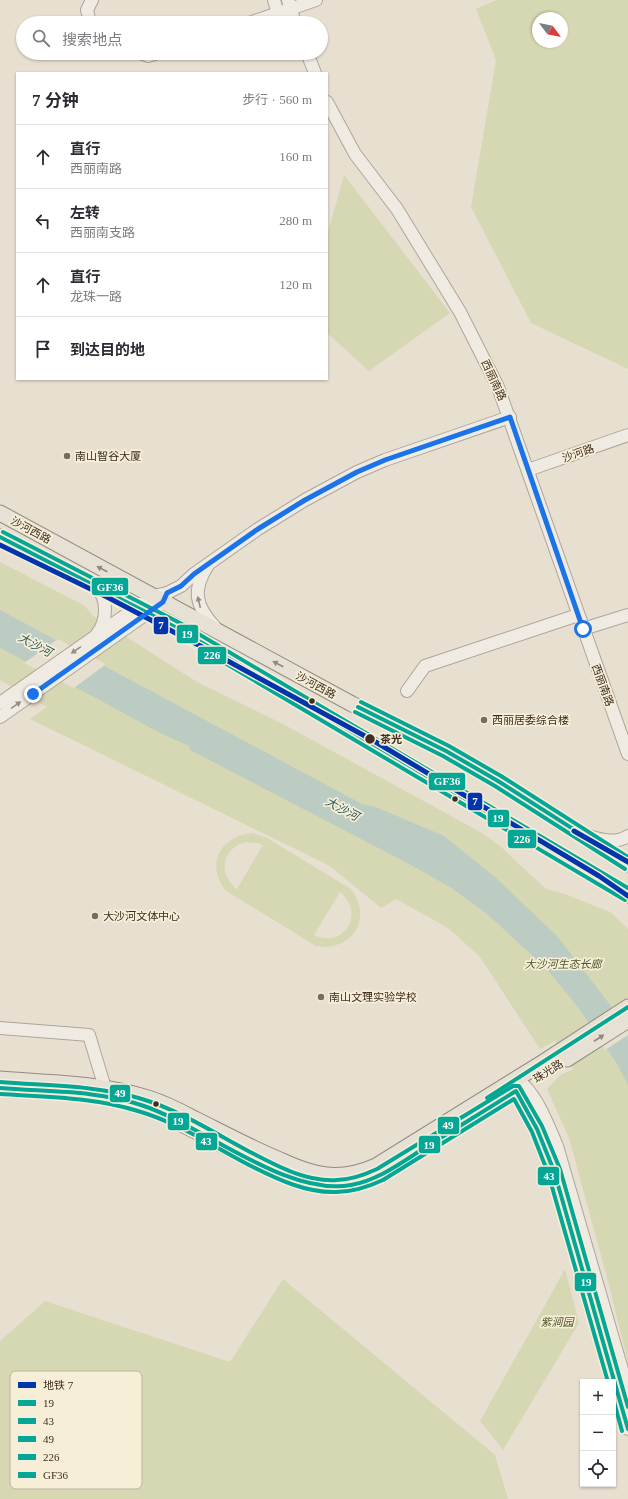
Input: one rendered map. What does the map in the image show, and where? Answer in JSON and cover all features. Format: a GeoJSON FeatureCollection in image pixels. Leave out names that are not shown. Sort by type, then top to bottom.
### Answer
{"type":"FeatureCollection","features":[{"type":"Feature","properties":{"kind":"main road","name":"沙河西路"},"geometry":{"type":"LineString","coordinates":[[0,513],[161,597],[221,634],[352,704],[446,751],[628,864]]}},
{"type":"Feature","properties":{"kind":"main road","name":"沙河西路"},"geometry":{"type":"LineString","coordinates":[[0,537],[177,628],[628,895]]}},
{"type":"Feature","properties":{"kind":"main road","name":"珠光路"},"geometry":{"type":"LineString","coordinates":[[0,1088],[93,1095],[116,1099],[141,1106],[162,1114],[268,1168],[288,1176],[322,1186],[336,1187],[363,1182],[388,1171],[568,1053],[628,1007]]}},
{"type":"Feature","properties":{"kind":"main road","name":"珠光路"},"geometry":{"type":"LineString","coordinates":[[568,1053],[628,1020]]}},
{"type":"Feature","properties":{"kind":"main road","name":"珠光路"},"geometry":{"type":"LineString","coordinates":[[0,1079],[105,1088],[141,1096],[168,1105],[268,1155],[292,1165],[316,1173],[343,1176],[376,1166],[519,1085]]}},
{"type":"Feature","properties":{"kind":"street"},"geometry":{"type":"LineString","coordinates":[[274,0],[278,14]]}},
{"type":"Feature","properties":{"kind":"street"},"geometry":{"type":"LineString","coordinates":[[272,16],[278,14],[289,5],[316,0]]}},
{"type":"Feature","properties":{"kind":"street"},"geometry":{"type":"LineString","coordinates":[[89,16],[88,10],[90,1]]}},
{"type":"Feature","properties":{"kind":"street"},"geometry":{"type":"LineString","coordinates":[[289,5],[293,16]]}},
{"type":"Feature","properties":{"kind":"street"},"geometry":{"type":"LineString","coordinates":[[310,60],[315,72]]}},
{"type":"Feature","properties":{"kind":"street","name":"西丽南路"},"geometry":{"type":"LineString","coordinates":[[328,104],[355,154],[397,209],[460,312],[498,387],[510,417],[578,615],[628,754]]}},
{"type":"Feature","properties":{"kind":"street"},"geometry":{"type":"LineString","coordinates":[[0,717],[142,610],[181,586],[194,574],[264,525],[305,500],[357,472],[385,460],[510,417]]}},
{"type":"Feature","properties":{"kind":"street","name":"沙河路"},"geometry":{"type":"LineString","coordinates":[[528,470],[628,435]]}},
{"type":"Feature","properties":{"kind":"street"},"geometry":{"type":"LineString","coordinates":[[209,563],[199,582],[197,590],[198,599],[200,608],[205,617],[221,634]]}},
{"type":"Feature","properties":{"kind":"street"},"geometry":{"type":"LineString","coordinates":[[93,638],[101,628],[105,614],[102,596],[96,586]]}},
{"type":"Feature","properties":{"kind":"street"},"geometry":{"type":"LineString","coordinates":[[0,703],[93,638],[142,610]]}},
{"type":"Feature","properties":{"kind":"street"},"geometry":{"type":"LineString","coordinates":[[407,691],[425,666],[578,615]]}},
{"type":"Feature","properties":{"kind":"street"},"geometry":{"type":"LineString","coordinates":[[583,629],[628,615]]}},
{"type":"Feature","properties":{"kind":"street"},"geometry":{"type":"LineString","coordinates":[[576,832],[609,840],[617,840],[628,836]]}},
{"type":"Feature","properties":{"kind":"street"},"geometry":{"type":"LineString","coordinates":[[0,1028],[89,1035],[105,1088]]}},
{"type":"Feature","properties":{"kind":"street"},"geometry":{"type":"LineString","coordinates":[[519,1085],[540,1108],[557,1146],[628,1390]]}},
{"type":"Feature","properties":{"kind":"street"},"geometry":{"type":"LineString","coordinates":[[519,1085],[546,1148],[554,1171],[628,1429]]}},
{"type":"Feature","properties":{"kind":"green space"},"geometry":{"type":"Polygon","coordinates":[[[496,0],[628,0],[628,369],[531,323],[471,207],[496,60],[476,9],[496,0]]]}},
{"type":"Feature","properties":{"kind":"green space"},"geometry":{"type":"Polygon","coordinates":[[[344,175],[450,313],[369,371],[328,334],[328,232],[344,175]]]}},
{"type":"Feature","properties":{"kind":"green space","name":"大沙河生态长廊"},"geometry":{"type":"Polygon","coordinates":[[[0,562],[85,606],[92,615],[197,682],[283,724],[482,833],[499,845],[546,889],[565,894],[610,912],[628,929],[628,1363],[609,1285],[569,1138],[547,1089],[559,1076],[573,1069],[555,1041],[540,1049],[480,957],[448,928],[396,899],[381,908],[330,866],[30,719],[47,707],[0,680],[0,562]]]}},
{"type":"Feature","properties":{"kind":"green space"},"geometry":{"type":"Polygon","coordinates":[[[252,833],[267,838],[351,889],[357,900],[360,911],[356,931],[340,944],[316,946],[226,891],[220,881],[217,871],[219,853],[231,840],[241,835],[252,833]],[[245,842],[237,845],[231,850],[225,862],[227,876],[237,889],[263,845],[245,842]],[[340,892],[314,935],[325,938],[334,937],[342,933],[348,927],[351,919],[351,910],[348,900],[340,892]]]}},
{"type":"Feature","properties":{"kind":"green space","name":"紫涧园"},"geometry":{"type":"Polygon","coordinates":[[[565,1269],[579,1323],[503,1450],[480,1421],[565,1269]]]}},
{"type":"Feature","properties":{"kind":"green space"},"geometry":{"type":"Polygon","coordinates":[[[283,1279],[495,1455],[508,1499],[0,1499],[0,1341],[45,1301],[230,1362],[283,1279]]]}},
{"type":"Feature","properties":{"kind":"water","name":"大沙河"},"geometry":{"type":"Polygon","coordinates":[[[0,610],[362,804],[378,808],[444,836],[496,878],[557,936],[628,1028],[628,1085],[616,1062],[577,1006],[545,967],[486,913],[450,887],[411,865],[190,750],[189,746],[158,732],[0,648],[0,610]]]}},
{"type":"Feature","properties":{"kind":"pier"},"geometry":{"type":"Polygon","coordinates":[[[58,639],[106,664],[74,688],[24,663],[58,639]]]}},
{"type":"Feature","properties":{"kind":"pier"},"geometry":{"type":"Polygon","coordinates":[[[615,1008],[628,1025],[628,1035],[605,1050],[587,1024],[615,1008]]]}},
{"type":"Feature","properties":{"kind":"metro line","name":"7"},"geometry":{"type":"LineString","coordinates":[[0,545],[107,597],[206,649],[374,741],[599,876],[628,896]]}},
{"type":"Feature","properties":{"kind":"metro line","name":"7"},"geometry":{"type":"LineString","coordinates":[[574,831],[628,862]]}},
{"type":"Feature","properties":{"kind":"transit line","name":"GF36"},"geometry":{"type":"LineString","coordinates":[[3,532],[180,623],[628,888]]}},
{"type":"Feature","properties":{"kind":"transit line","name":"19"},"geometry":{"type":"LineString","coordinates":[[0,537],[177,628],[628,895]]}},
{"type":"Feature","properties":{"kind":"transit line","name":"226"},"geometry":{"type":"LineString","coordinates":[[0,544],[174,633],[625,900]]}},
{"type":"Feature","properties":{"kind":"transit line","name":"GF36"},"geometry":{"type":"LineString","coordinates":[[361,702],[449,746],[501,776],[628,857]]}},
{"type":"Feature","properties":{"kind":"transit line","name":"19"},"geometry":{"type":"LineString","coordinates":[[358,707],[446,751],[498,781],[628,864]]}},
{"type":"Feature","properties":{"kind":"transit line","name":"226"},"geometry":{"type":"LineString","coordinates":[[355,712],[443,756],[495,786],[625,869]]}},
{"type":"Feature","properties":{"kind":"transit line","name":"19"},"geometry":{"type":"LineString","coordinates":[[487,1098],[628,1007]]}},
{"type":"Feature","properties":{"kind":"transit line","name":"49"},"geometry":{"type":"LineString","coordinates":[[0,1082],[54,1085],[107,1091],[142,1099],[186,1117],[285,1169],[316,1179],[326,1180],[342,1180],[352,1178],[377,1169],[513,1086],[519,1086],[542,1126],[560,1169],[628,1407]]}},
{"type":"Feature","properties":{"kind":"transit line","name":"19"},"geometry":{"type":"LineString","coordinates":[[0,1088],[89,1094],[124,1100],[141,1105],[165,1115],[272,1170],[299,1180],[326,1186],[351,1185],[361,1183],[381,1175],[516,1091],[537,1129],[554,1171],[628,1429]]}},
{"type":"Feature","properties":{"kind":"transit line","name":"43"},"geometry":{"type":"LineString","coordinates":[[0,1094],[87,1100],[121,1106],[138,1111],[183,1129],[273,1177],[293,1185],[325,1192],[360,1189],[383,1180],[514,1099],[532,1132],[548,1173],[607,1379]]}},
{"type":"Feature","properties":{"kind":"transit line","name":"43"},"geometry":{"type":"LineString","coordinates":[[616,1409],[622,1431]]}},
{"type":"Feature","properties":{"kind":"place","name":"南山智谷大厦"},"geometry":{"type":"Point","coordinates":[67,456]}},
{"type":"Feature","properties":{"kind":"place","name":"西丽居委综合楼"},"geometry":{"type":"Point","coordinates":[484,720]}},
{"type":"Feature","properties":{"kind":"place","name":"茶光"},"geometry":{"type":"Point","coordinates":[370,739]}},
{"type":"Feature","properties":{"kind":"place","name":"大沙河文体中心"},"geometry":{"type":"Point","coordinates":[95,916]}},
{"type":"Feature","properties":{"kind":"place","name":"南山文理实验学校"},"geometry":{"type":"Point","coordinates":[321,997]}},
{"type":"Feature","properties":{"kind":"route"},"geometry":{"type":"LineString","coordinates":[[33,694],[163,602],[167,593],[181,586],[194,574],[258,529],[305,500],[357,472],[385,460],[510,417],[583,629]]}}]}
